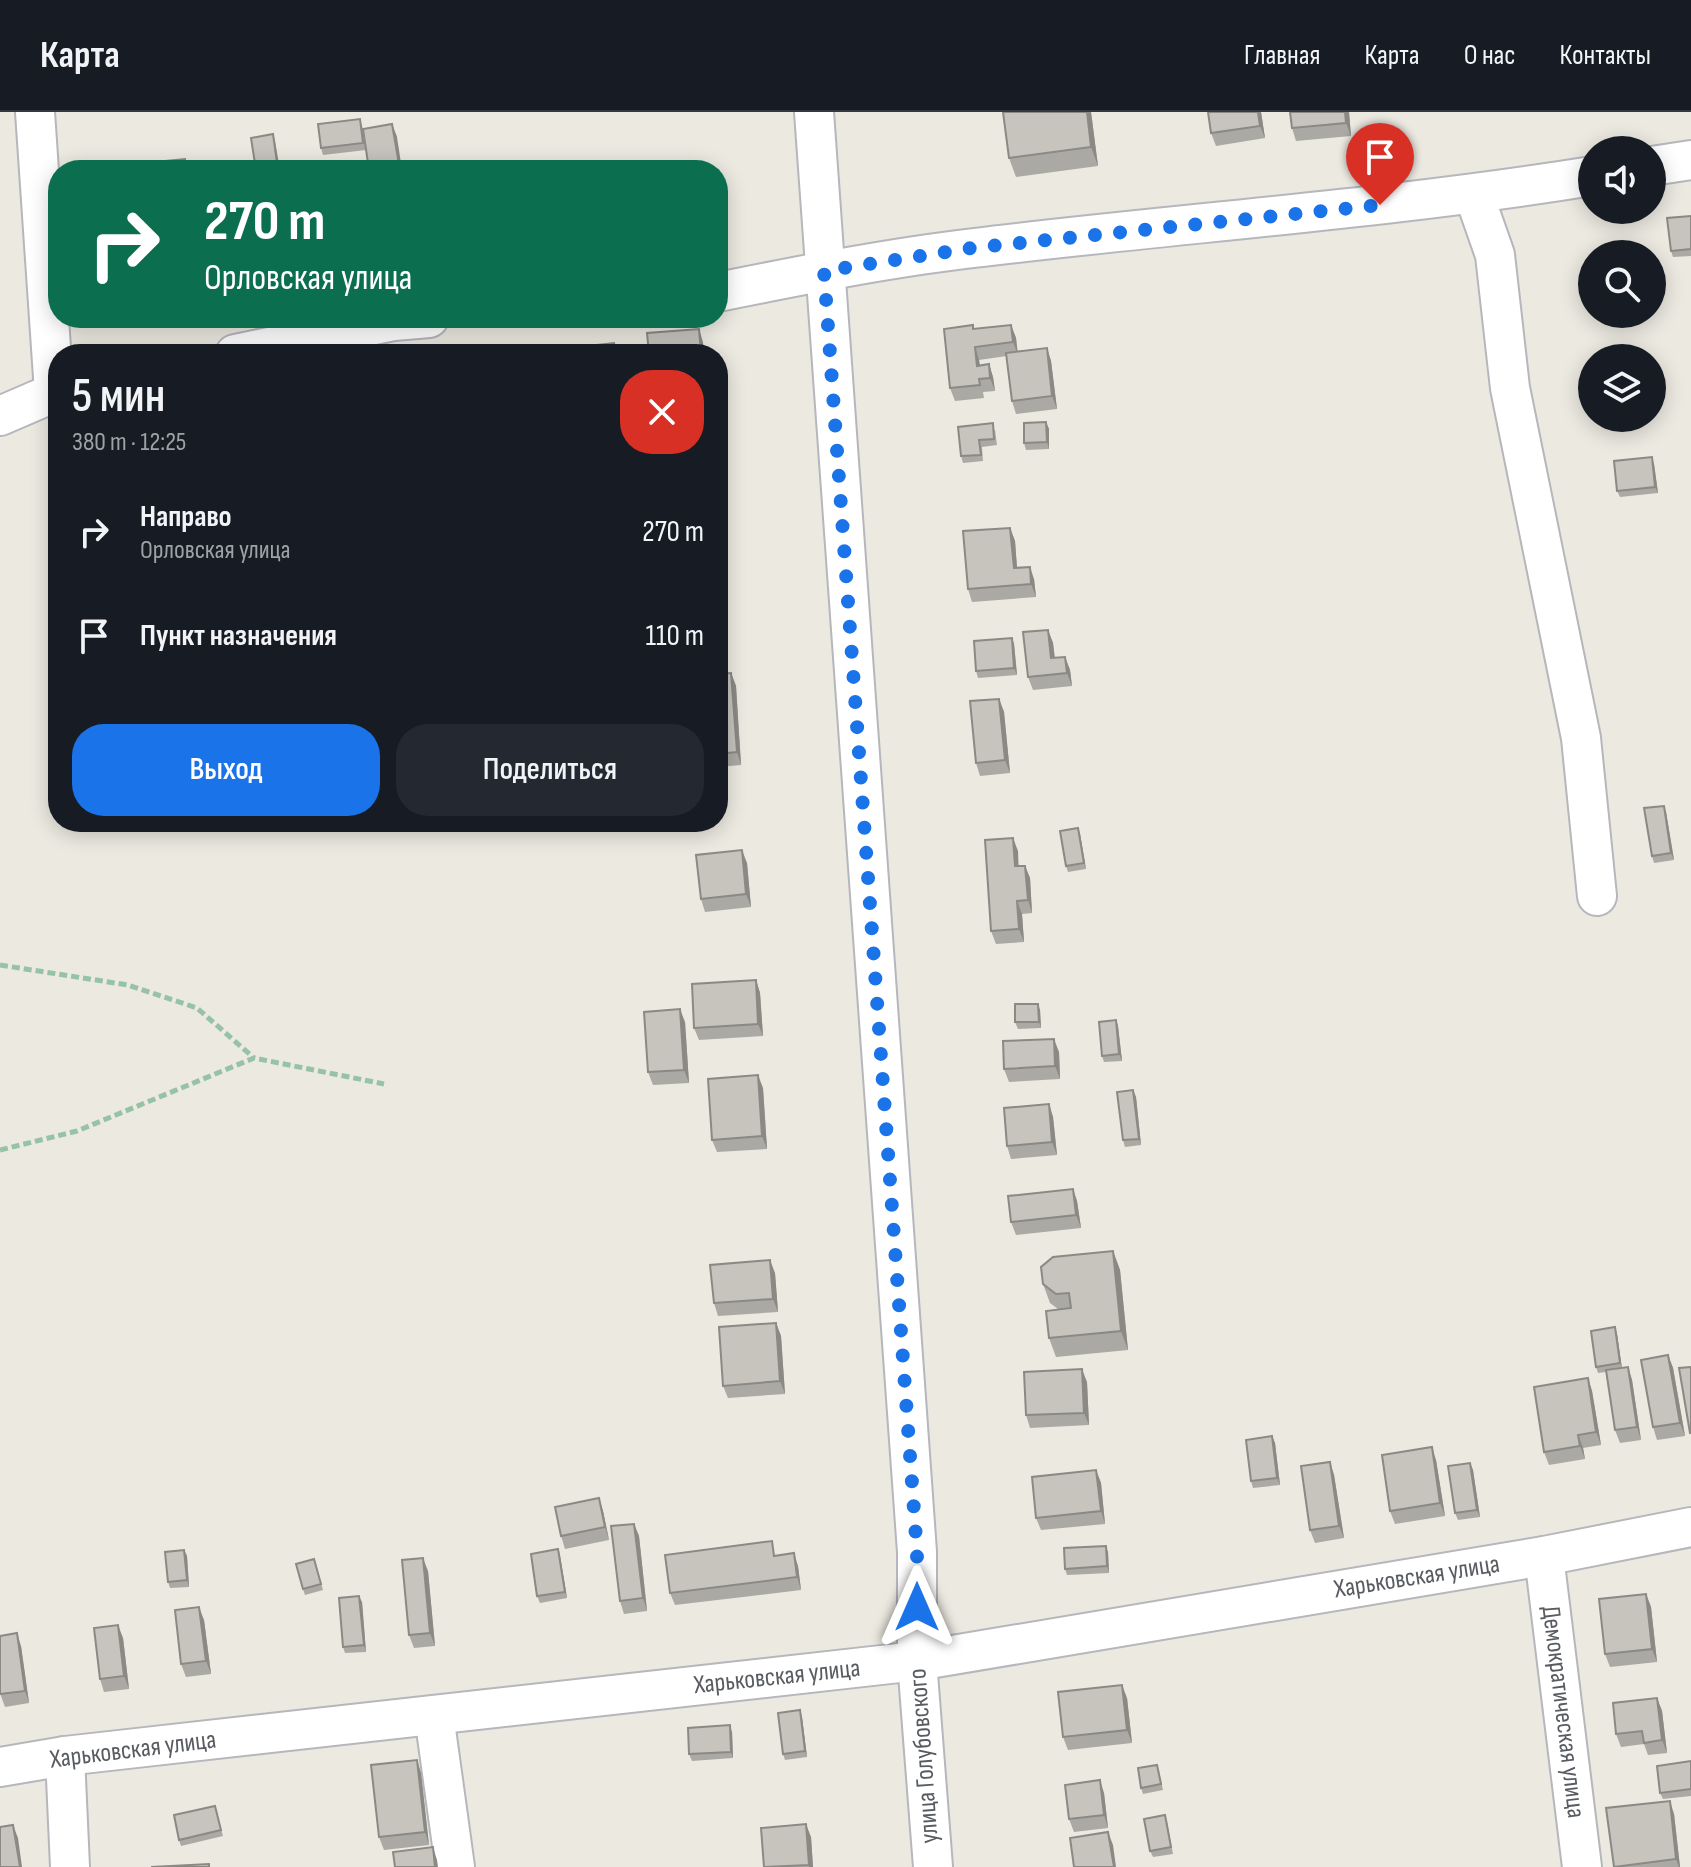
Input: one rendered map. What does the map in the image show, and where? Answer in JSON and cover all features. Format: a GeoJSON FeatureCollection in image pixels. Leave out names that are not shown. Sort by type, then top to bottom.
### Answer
{"type":"FeatureCollection","features":[{"type":"Feature","properties":{"kind":"street"},"geometry":{"type":"LineString","coordinates":[[35,112],[48,285]]}},
{"type":"Feature","properties":{"kind":"street","name":"улица Голубовского"},"geometry":{"type":"LineString","coordinates":[[814,112],[917,1552],[917,1661],[933,1867]]}},
{"type":"Feature","properties":{"kind":"street"},"geometry":{"type":"LineString","coordinates":[[1666,164],[1691,160]]}},
{"type":"Feature","properties":{"kind":"street"},"geometry":{"type":"LineString","coordinates":[[728,290],[824,271],[972,248],[1474,195],[1578,178]]}},
{"type":"Feature","properties":{"kind":"street"},"geometry":{"type":"LineString","coordinates":[[1474,195],[1495,255],[1510,388],[1581,738],[1597,896]]}},
{"type":"Feature","properties":{"kind":"street"},"geometry":{"type":"LineString","coordinates":[[283,344],[360,328]]}},
{"type":"Feature","properties":{"kind":"street"},"geometry":{"type":"LineString","coordinates":[[0,416],[48,395]]}},
{"type":"Feature","properties":{"kind":"street","name":"Харьковская улица"},"geometry":{"type":"LineString","coordinates":[[0,1767],[65,1756],[917,1661],[1544,1556],[1691,1527]]}},
{"type":"Feature","properties":{"kind":"street","name":"Демократическая улица"},"geometry":{"type":"LineString","coordinates":[[1544,1556],[1582,1867]]}},
{"type":"Feature","properties":{"kind":"street"},"geometry":{"type":"LineString","coordinates":[[434,1715],[455,1867]]}},
{"type":"Feature","properties":{"kind":"street"},"geometry":{"type":"LineString","coordinates":[[65,1756],[70,1867]]}},
{"type":"Feature","properties":{"kind":"path"},"geometry":{"type":"LineString","coordinates":[[0,965],[128,985],[197,1008],[254,1058],[384,1084]]}},
{"type":"Feature","properties":{"kind":"path"},"geometry":{"type":"LineString","coordinates":[[0,1150],[77,1131],[254,1058]]}},
{"type":"Feature","properties":{"kind":"building"},"geometry":{"type":"Polygon","coordinates":[[[1003,112],[1087,112],[1091,147],[1009,158],[1003,112]]]}},
{"type":"Feature","properties":{"kind":"building"},"geometry":{"type":"Polygon","coordinates":[[[1208,112],[1258,112],[1260,126],[1211,133],[1208,112]]]}},
{"type":"Feature","properties":{"kind":"building"},"geometry":{"type":"Polygon","coordinates":[[[1290,112],[1345,112],[1346,123],[1292,128],[1290,112]]]}},
{"type":"Feature","properties":{"kind":"building"},"geometry":{"type":"Polygon","coordinates":[[[360,119],[363,143],[321,148],[318,124],[360,119]]]}},
{"type":"Feature","properties":{"kind":"building"},"geometry":{"type":"Polygon","coordinates":[[[392,124],[398,160],[368,160],[363,129],[392,124]]]}},
{"type":"Feature","properties":{"kind":"building"},"geometry":{"type":"Polygon","coordinates":[[[273,134],[277,160],[254,160],[251,138],[273,134]]]}},
{"type":"Feature","properties":{"kind":"building"},"geometry":{"type":"Polygon","coordinates":[[[1691,216],[1691,249],[1671,251],[1667,218],[1691,216]]]}},
{"type":"Feature","properties":{"kind":"building"},"geometry":{"type":"Polygon","coordinates":[[[973,325],[973,329],[1011,325],[1013,342],[975,347],[977,366],[989,364],[990,378],[979,379],[980,385],[950,388],[944,329],[973,325]]]}},
{"type":"Feature","properties":{"kind":"building"},"geometry":{"type":"Polygon","coordinates":[[[699,329],[700,344],[648,344],[647,333],[699,329]]]}},
{"type":"Feature","properties":{"kind":"building"},"geometry":{"type":"Polygon","coordinates":[[[1047,348],[1052,396],[1012,401],[1006,353],[1047,348]]]}},
{"type":"Feature","properties":{"kind":"building"},"geometry":{"type":"Polygon","coordinates":[[[1046,422],[1047,442],[1024,443],[1024,423],[1046,422]]]}},
{"type":"Feature","properties":{"kind":"building"},"geometry":{"type":"Polygon","coordinates":[[[993,423],[994,439],[979,440],[981,455],[961,456],[958,427],[993,423]]]}},
{"type":"Feature","properties":{"kind":"building"},"geometry":{"type":"Polygon","coordinates":[[[1652,457],[1655,487],[1617,491],[1614,461],[1652,457]]]}},
{"type":"Feature","properties":{"kind":"building"},"geometry":{"type":"Polygon","coordinates":[[[1010,528],[1014,568],[1030,567],[1031,584],[968,589],[963,531],[1010,528]]]}},
{"type":"Feature","properties":{"kind":"building"},"geometry":{"type":"Polygon","coordinates":[[[1048,630],[1051,658],[1065,657],[1067,673],[1028,677],[1023,632],[1048,630]]]}},
{"type":"Feature","properties":{"kind":"building"},"geometry":{"type":"Polygon","coordinates":[[[1012,638],[1014,668],[976,671],[974,641],[1012,638]]]}},
{"type":"Feature","properties":{"kind":"building"},"geometry":{"type":"Polygon","coordinates":[[[728,673],[731,673],[737,752],[728,753],[728,673]]]}},
{"type":"Feature","properties":{"kind":"building"},"geometry":{"type":"Polygon","coordinates":[[[999,699],[1005,760],[976,763],[970,701],[999,699]]]}},
{"type":"Feature","properties":{"kind":"building"},"geometry":{"type":"Polygon","coordinates":[[[1664,806],[1671,853],[1652,856],[1644,808],[1664,806]]]}},
{"type":"Feature","properties":{"kind":"building"},"geometry":{"type":"Polygon","coordinates":[[[1078,828],[1084,863],[1066,866],[1060,831],[1078,828]]]}},
{"type":"Feature","properties":{"kind":"building"},"geometry":{"type":"Polygon","coordinates":[[[1013,838],[1015,866],[1025,866],[1028,900],[1017,901],[1019,929],[991,931],[985,840],[1013,838]]]}},
{"type":"Feature","properties":{"kind":"building"},"geometry":{"type":"Polygon","coordinates":[[[742,850],[746,894],[701,899],[696,855],[742,850]]]}},
{"type":"Feature","properties":{"kind":"building"},"geometry":{"type":"Polygon","coordinates":[[[756,980],[758,1024],[694,1028],[692,984],[756,980]]]}},
{"type":"Feature","properties":{"kind":"building"},"geometry":{"type":"Polygon","coordinates":[[[1015,1004],[1038,1004],[1039,1022],[1015,1022],[1015,1004]]]}},
{"type":"Feature","properties":{"kind":"building"},"geometry":{"type":"Polygon","coordinates":[[[680,1009],[684,1070],[648,1072],[644,1012],[680,1009]]]}},
{"type":"Feature","properties":{"kind":"building"},"geometry":{"type":"Polygon","coordinates":[[[1116,1020],[1119,1054],[1102,1056],[1099,1022],[1116,1020]]]}},
{"type":"Feature","properties":{"kind":"building"},"geometry":{"type":"Polygon","coordinates":[[[1054,1039],[1055,1066],[1004,1069],[1003,1041],[1054,1039]]]}},
{"type":"Feature","properties":{"kind":"building"},"geometry":{"type":"Polygon","coordinates":[[[758,1075],[762,1136],[712,1140],[708,1079],[758,1075]]]}},
{"type":"Feature","properties":{"kind":"building"},"geometry":{"type":"Polygon","coordinates":[[[1133,1090],[1139,1139],[1123,1140],[1117,1092],[1133,1090]]]}},
{"type":"Feature","properties":{"kind":"building"},"geometry":{"type":"Polygon","coordinates":[[[1049,1104],[1052,1142],[1007,1146],[1004,1108],[1049,1104]]]}},
{"type":"Feature","properties":{"kind":"building"},"geometry":{"type":"Polygon","coordinates":[[[1073,1189],[1076,1215],[1011,1222],[1008,1196],[1073,1189]]]}},
{"type":"Feature","properties":{"kind":"building"},"geometry":{"type":"Polygon","coordinates":[[[1113,1251],[1121,1331],[1049,1338],[1046,1311],[1071,1308],[1069,1293],[1056,1294],[1043,1284],[1041,1267],[1053,1257],[1113,1251]]]}},
{"type":"Feature","properties":{"kind":"building"},"geometry":{"type":"Polygon","coordinates":[[[770,1260],[773,1299],[714,1303],[710,1265],[770,1260]]]}},
{"type":"Feature","properties":{"kind":"building"},"geometry":{"type":"Polygon","coordinates":[[[776,1323],[780,1381],[723,1386],[719,1327],[776,1323]]]}},
{"type":"Feature","properties":{"kind":"building"},"geometry":{"type":"Polygon","coordinates":[[[1615,1327],[1620,1363],[1596,1367],[1591,1331],[1615,1327]]]}},
{"type":"Feature","properties":{"kind":"building"},"geometry":{"type":"Polygon","coordinates":[[[1668,1355],[1680,1423],[1653,1427],[1641,1360],[1668,1355]]]}},
{"type":"Feature","properties":{"kind":"building"},"geometry":{"type":"Polygon","coordinates":[[[1628,1367],[1637,1427],[1615,1430],[1606,1370],[1628,1367]]]}},
{"type":"Feature","properties":{"kind":"building"},"geometry":{"type":"Polygon","coordinates":[[[1691,1367],[1691,1433],[1690,1433],[1679,1368],[1691,1367]]]}},
{"type":"Feature","properties":{"kind":"building"},"geometry":{"type":"Polygon","coordinates":[[[1082,1369],[1084,1413],[1026,1415],[1024,1372],[1082,1369]]]}},
{"type":"Feature","properties":{"kind":"building"},"geometry":{"type":"Polygon","coordinates":[[[1588,1378],[1596,1432],[1578,1435],[1580,1446],[1544,1452],[1534,1387],[1588,1378]]]}},
{"type":"Feature","properties":{"kind":"building"},"geometry":{"type":"Polygon","coordinates":[[[1272,1436],[1277,1478],[1251,1481],[1246,1440],[1272,1436]]]}},
{"type":"Feature","properties":{"kind":"building"},"geometry":{"type":"Polygon","coordinates":[[[1432,1447],[1440,1503],[1390,1511],[1382,1455],[1432,1447]]]}},
{"type":"Feature","properties":{"kind":"building"},"geometry":{"type":"Polygon","coordinates":[[[1330,1462],[1339,1526],[1310,1530],[1301,1466],[1330,1462]]]}},
{"type":"Feature","properties":{"kind":"building"},"geometry":{"type":"Polygon","coordinates":[[[1470,1463],[1477,1510],[1455,1513],[1448,1466],[1470,1463]]]}},
{"type":"Feature","properties":{"kind":"building"},"geometry":{"type":"Polygon","coordinates":[[[1096,1470],[1101,1511],[1036,1518],[1032,1477],[1096,1470]]]}},
{"type":"Feature","properties":{"kind":"building"},"geometry":{"type":"Polygon","coordinates":[[[599,1498],[605,1527],[561,1536],[555,1507],[599,1498]]]}},
{"type":"Feature","properties":{"kind":"building"},"geometry":{"type":"Polygon","coordinates":[[[634,1524],[643,1598],[620,1601],[611,1526],[634,1524]]]}},
{"type":"Feature","properties":{"kind":"building"},"geometry":{"type":"Polygon","coordinates":[[[772,1541],[774,1556],[794,1553],[797,1577],[670,1593],[665,1555],[772,1541]]]}},
{"type":"Feature","properties":{"kind":"building"},"geometry":{"type":"Polygon","coordinates":[[[1106,1546],[1107,1566],[1065,1569],[1064,1548],[1106,1546]]]}},
{"type":"Feature","properties":{"kind":"building"},"geometry":{"type":"Polygon","coordinates":[[[558,1549],[565,1592],[537,1596],[531,1554],[558,1549]]]}},
{"type":"Feature","properties":{"kind":"building"},"geometry":{"type":"Polygon","coordinates":[[[184,1550],[187,1580],[168,1582],[165,1552],[184,1550]]]}},
{"type":"Feature","properties":{"kind":"building"},"geometry":{"type":"Polygon","coordinates":[[[423,1558],[430,1633],[409,1635],[402,1560],[423,1558]]]}},
{"type":"Feature","properties":{"kind":"building"},"geometry":{"type":"Polygon","coordinates":[[[314,1559],[321,1584],[303,1589],[296,1564],[314,1559]]]}},
{"type":"Feature","properties":{"kind":"building"},"geometry":{"type":"Polygon","coordinates":[[[1646,1594],[1652,1649],[1605,1654],[1599,1599],[1646,1594]]]}},
{"type":"Feature","properties":{"kind":"building"},"geometry":{"type":"Polygon","coordinates":[[[359,1596],[364,1645],[343,1647],[339,1598],[359,1596]]]}},
{"type":"Feature","properties":{"kind":"building"},"geometry":{"type":"Polygon","coordinates":[[[199,1607],[206,1661],[181,1664],[175,1610],[199,1607]]]}},
{"type":"Feature","properties":{"kind":"building"},"geometry":{"type":"Polygon","coordinates":[[[118,1625],[124,1676],[100,1679],[94,1628],[118,1625]]]}},
{"type":"Feature","properties":{"kind":"building"},"geometry":{"type":"Polygon","coordinates":[[[17,1633],[25,1691],[0,1694],[0,1636],[17,1633]]]}},
{"type":"Feature","properties":{"kind":"building"},"geometry":{"type":"Polygon","coordinates":[[[1122,1685],[1127,1730],[1063,1737],[1058,1692],[1122,1685]]]}},
{"type":"Feature","properties":{"kind":"building"},"geometry":{"type":"Polygon","coordinates":[[[1657,1698],[1662,1740],[1644,1743],[1642,1731],[1616,1734],[1613,1703],[1657,1698]]]}},
{"type":"Feature","properties":{"kind":"building"},"geometry":{"type":"Polygon","coordinates":[[[800,1710],[805,1751],[783,1754],[778,1713],[800,1710]]]}},
{"type":"Feature","properties":{"kind":"building"},"geometry":{"type":"Polygon","coordinates":[[[730,1725],[731,1752],[689,1754],[688,1728],[730,1725]]]}},
{"type":"Feature","properties":{"kind":"building"},"geometry":{"type":"Polygon","coordinates":[[[417,1760],[425,1832],[379,1837],[371,1765],[417,1760]]]}},
{"type":"Feature","properties":{"kind":"building"},"geometry":{"type":"Polygon","coordinates":[[[1691,1761],[1691,1789],[1660,1793],[1657,1766],[1691,1761]]]}},
{"type":"Feature","properties":{"kind":"building"},"geometry":{"type":"Polygon","coordinates":[[[1157,1765],[1161,1784],[1141,1788],[1138,1768],[1157,1765]]]}},
{"type":"Feature","properties":{"kind":"building"},"geometry":{"type":"Polygon","coordinates":[[[1100,1780],[1104,1815],[1069,1819],[1065,1785],[1100,1780]]]}},
{"type":"Feature","properties":{"kind":"building"},"geometry":{"type":"Polygon","coordinates":[[[1670,1801],[1676,1859],[1614,1867],[1606,1808],[1670,1801]]]}},
{"type":"Feature","properties":{"kind":"building"},"geometry":{"type":"Polygon","coordinates":[[[215,1806],[221,1830],[179,1840],[174,1815],[215,1806]]]}},
{"type":"Feature","properties":{"kind":"building"},"geometry":{"type":"Polygon","coordinates":[[[1165,1815],[1171,1847],[1150,1851],[1144,1819],[1165,1815]]]}},
{"type":"Feature","properties":{"kind":"building"},"geometry":{"type":"Polygon","coordinates":[[[806,1824],[809,1865],[764,1867],[761,1828],[806,1824]]]}},
{"type":"Feature","properties":{"kind":"building"},"geometry":{"type":"Polygon","coordinates":[[[13,1825],[20,1867],[0,1867],[0,1827],[13,1825]]]}},
{"type":"Feature","properties":{"kind":"building"},"geometry":{"type":"Polygon","coordinates":[[[1108,1832],[1114,1867],[1074,1867],[1070,1838],[1108,1832]]]}},
{"type":"Feature","properties":{"kind":"building"},"geometry":{"type":"Polygon","coordinates":[[[433,1847],[435,1867],[395,1867],[393,1852],[433,1847]]]}},
{"type":"Feature","properties":{"kind":"building"},"geometry":{"type":"Polygon","coordinates":[[[209,1864],[209,1867],[151,1867],[209,1864]]]}},
{"type":"Feature","properties":{"kind":"route"},"geometry":{"type":"LineString","coordinates":[[917,1607],[917,1552],[824,271],[972,248],[1380,205]]}}]}
